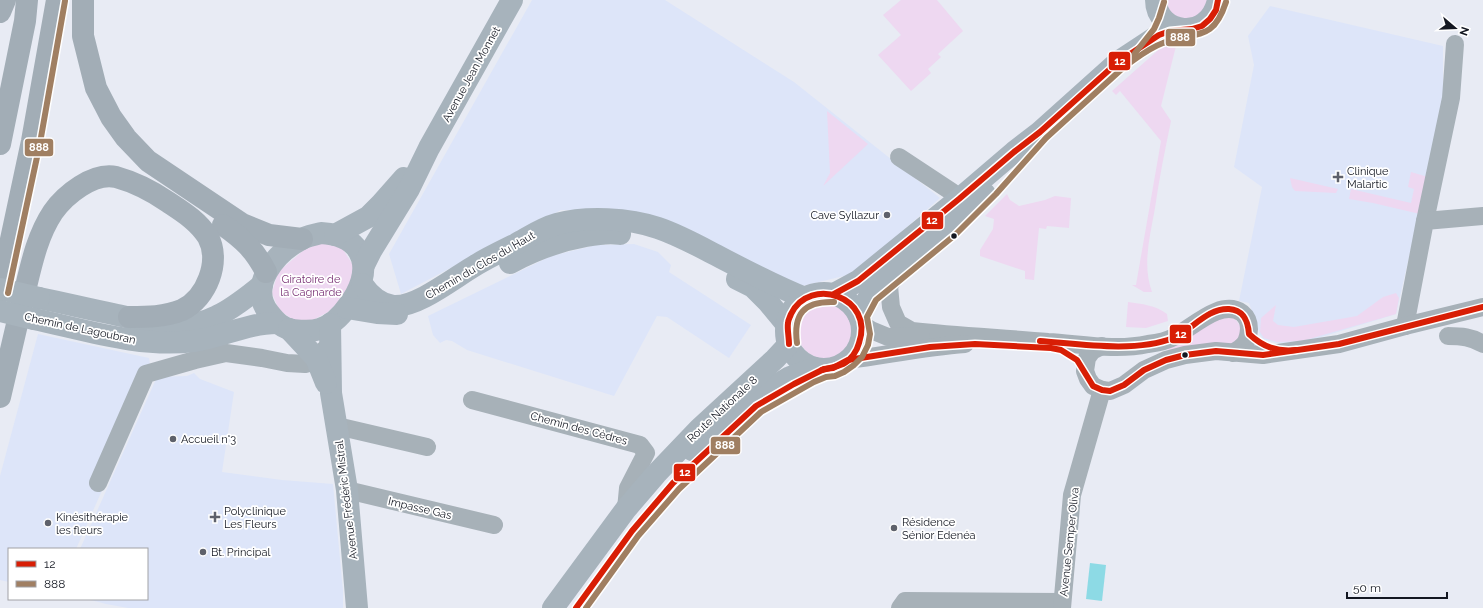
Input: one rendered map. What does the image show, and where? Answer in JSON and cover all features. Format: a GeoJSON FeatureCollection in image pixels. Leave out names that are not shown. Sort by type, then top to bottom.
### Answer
{"type":"FeatureCollection","features":[{"type":"Feature","properties":{"kind":"highway"},"geometry":{"type":"LineString","coordinates":[[0,12],[4,0]]}},
{"type":"Feature","properties":{"kind":"highway"},"geometry":{"type":"LineString","coordinates":[[0,144],[25,21],[27,0]]}},
{"type":"Feature","properties":{"kind":"highway"},"geometry":{"type":"LineString","coordinates":[[0,290],[32,141],[57,0]]}},
{"type":"Feature","properties":{"kind":"highway"},"geometry":{"type":"LineString","coordinates":[[83,0],[83,36],[96,88],[111,117],[126,138],[148,161],[242,224],[270,235],[302,239]]}},
{"type":"Feature","properties":{"kind":"highway"},"geometry":{"type":"LineString","coordinates":[[115,177],[148,190],[190,216],[199,225],[212,247],[213,269],[208,281],[192,303],[183,309],[158,317],[129,317]]}},
{"type":"Feature","properties":{"kind":"highway"},"geometry":{"type":"LineString","coordinates":[[0,397],[33,259],[42,232],[54,212],[68,195],[82,185],[98,178],[115,177],[145,180],[157,184],[246,242],[256,254],[264,278]]}},
{"type":"Feature","properties":{"kind":"main road","name":"Avenue Jean Monnet"},"geometry":{"type":"LineString","coordinates":[[363,274],[371,251],[409,189],[429,148],[512,0]]}},
{"type":"Feature","properties":{"kind":"main road"},"geometry":{"type":"LineString","coordinates":[[860,320],[870,295],[949,229],[965,204],[1003,161],[1040,132],[1118,62],[1159,35],[1170,31],[1192,29],[1202,26],[1210,19],[1216,10],[1218,0]]}},
{"type":"Feature","properties":{"kind":"main road"},"geometry":{"type":"LineString","coordinates":[[1156,2],[1159,13],[1165,20],[1173,26],[1182,29]]}},
{"type":"Feature","properties":{"kind":"main road"},"geometry":{"type":"LineString","coordinates":[[1118,62],[1147,25],[1156,2]]}},
{"type":"Feature","properties":{"kind":"main road","name":"Avenue Jean Monnet"},"geometry":{"type":"LineString","coordinates":[[335,235],[368,216],[393,190],[429,148]]}},
{"type":"Feature","properties":{"kind":"main road"},"geometry":{"type":"LineString","coordinates":[[834,294],[858,281],[965,204]]}},
{"type":"Feature","properties":{"kind":"main road","name":"Chemin du Clos du Haut"},"geometry":{"type":"LineString","coordinates":[[363,274],[371,295],[383,303],[393,306],[404,305],[431,293],[476,265],[540,230],[570,221],[608,220],[644,224],[659,228],[688,241],[782,289],[805,298]]}},
{"type":"Feature","properties":{"kind":"main road"},"geometry":{"type":"LineString","coordinates":[[321,233],[335,235],[351,242],[361,254],[363,274],[347,308],[330,332],[322,329],[305,332],[296,339],[267,311],[263,302],[264,278],[274,260],[290,246],[302,239],[321,233]]}},
{"type":"Feature","properties":{"kind":"main road","name":"Chemin du Clos du Haut"},"geometry":{"type":"LineString","coordinates":[[347,308],[387,314],[399,314],[414,310],[474,283],[501,267],[551,244],[571,238],[614,233],[639,236],[665,244],[753,287],[768,302],[788,334]]}},
{"type":"Feature","properties":{"kind":"main road","name":"Chemin de Lagoubran"},"geometry":{"type":"LineString","coordinates":[[0,311],[36,308],[129,317],[157,324],[179,326],[216,317],[230,310],[264,278]]}},
{"type":"Feature","properties":{"kind":"main road","name":"Chemin de Lagoubran"},"geometry":{"type":"LineString","coordinates":[[0,290],[36,308],[100,334],[156,342],[195,341],[252,325],[296,339]]}},
{"type":"Feature","properties":{"kind":"main road"},"geometry":{"type":"LineString","coordinates":[[815,294],[834,294],[849,302],[860,320],[862,334],[860,344],[848,360],[833,368],[815,368],[799,359],[793,352],[788,334],[790,314],[805,298],[815,294]]}},
{"type":"Feature","properties":{"kind":"main road","name":"Avenue Frédéric Mistral"},"geometry":{"type":"LineString","coordinates":[[330,332],[331,393],[347,490],[357,608]]}},
{"type":"Feature","properties":{"kind":"main road","name":"Route Nationale 8"},"geometry":{"type":"LineString","coordinates":[[553,608],[626,509],[656,474],[699,429],[775,359],[788,334]]}},
{"type":"Feature","properties":{"kind":"main road","name":"Avenue Frédéric Mistral"},"geometry":{"type":"LineString","coordinates":[[296,339],[331,393]]}},
{"type":"Feature","properties":{"kind":"main road","name":"Route Nationale 8"},"geometry":{"type":"LineString","coordinates":[[656,474],[711,439],[758,396],[790,377],[815,368]]}},
{"type":"Feature","properties":{"kind":"street"},"geometry":{"type":"LineString","coordinates":[[1405,326],[1451,98],[1455,44]]}},
{"type":"Feature","properties":{"kind":"street"},"geometry":{"type":"LineString","coordinates":[[899,157],[952,192],[965,204]]}},
{"type":"Feature","properties":{"kind":"street"},"geometry":{"type":"LineString","coordinates":[[1425,221],[1483,216]]}},
{"type":"Feature","properties":{"kind":"street"},"geometry":{"type":"LineString","coordinates":[[900,271],[889,286],[891,308],[898,322],[912,331],[1102,346],[1135,346],[1173,338],[1206,316],[1227,308],[1241,312],[1246,317],[1249,324],[1249,334],[1244,346],[1233,352]]}},
{"type":"Feature","properties":{"kind":"street"},"geometry":{"type":"LineString","coordinates":[[848,360],[930,347],[975,344],[1061,350],[1077,360],[1093,386],[1102,390],[1110,391],[1124,386],[1144,370],[1167,360],[1199,352],[1216,351],[1263,355],[1339,344],[1483,307]]}},
{"type":"Feature","properties":{"kind":"street"},"geometry":{"type":"LineString","coordinates":[[860,320],[870,330],[888,337],[958,335]]}},
{"type":"Feature","properties":{"kind":"street"},"geometry":{"type":"LineString","coordinates":[[98,483],[146,374],[226,353],[288,363],[298,356],[296,339],[327,346],[330,332]]}},
{"type":"Feature","properties":{"kind":"street"},"geometry":{"type":"LineString","coordinates":[[1249,334],[1263,345],[1284,352]]}},
{"type":"Feature","properties":{"kind":"street"},"geometry":{"type":"LineString","coordinates":[[1448,336],[1461,336],[1476,340],[1483,344]]}},
{"type":"Feature","properties":{"kind":"street"},"geometry":{"type":"LineString","coordinates":[[1085,371],[1087,358],[1092,351],[1102,346]]}},
{"type":"Feature","properties":{"kind":"street","name":"Avenue Semper Oliva"},"geometry":{"type":"LineString","coordinates":[[900,608],[905,601],[1062,605],[1072,495],[1102,390]]}},
{"type":"Feature","properties":{"kind":"street","name":"Chemin des Cèdres"},"geometry":{"type":"LineString","coordinates":[[472,400],[640,444],[646,453],[628,488],[626,509]]}},
{"type":"Feature","properties":{"kind":"street"},"geometry":{"type":"LineString","coordinates":[[337,426],[427,447]]}},
{"type":"Feature","properties":{"kind":"street","name":"Impasse Gas"},"geometry":{"type":"LineString","coordinates":[[347,490],[494,525]]}},
{"type":"Feature","properties":{"kind":"shaded area"},"geometry":{"type":"Polygon","coordinates":[[[532,0],[665,0],[794,82],[940,198],[874,256],[848,275],[794,288],[617,210],[561,210],[401,294],[389,254],[532,0]]]}},
{"type":"Feature","properties":{"kind":"shaded area","name":"Clinique Malartic"},"geometry":{"type":"Polygon","coordinates":[[[1270,6],[1443,46],[1443,109],[1396,314],[1302,343],[1277,343],[1263,339],[1259,333],[1249,303],[1239,301],[1262,187],[1234,167],[1254,65],[1248,36],[1270,6]]]}},
{"type":"Feature","properties":{"kind":"shaded area"},"geometry":{"type":"Polygon","coordinates":[[[634,244],[658,252],[671,265],[669,272],[751,325],[729,358],[667,317],[657,316],[614,396],[467,350],[452,341],[446,340],[440,343],[433,335],[428,316],[551,256],[596,245],[634,244]]]}},
{"type":"Feature","properties":{"kind":"shaded area"},"geometry":{"type":"Polygon","coordinates":[[[38,334],[149,358],[152,378],[76,548],[8,548],[8,582],[0,580],[0,476],[38,334]]]}},
{"type":"Feature","properties":{"kind":"shaded area","name":"Polyclinique Les Fleurs"},"geometry":{"type":"Polygon","coordinates":[[[194,373],[200,379],[234,392],[222,472],[282,480],[333,484],[343,591],[343,608],[128,608],[91,600],[148,600],[148,548],[80,548],[157,377],[187,376],[194,373]]]}},
{"type":"Feature","properties":{"kind":"green space"},"geometry":{"type":"Polygon","coordinates":[[[901,0],[937,0],[963,31],[938,54],[941,57],[928,69],[931,73],[911,91],[878,55],[901,35],[883,15],[901,0]]]}},
{"type":"Feature","properties":{"kind":"green space"},"geometry":{"type":"Polygon","coordinates":[[[1164,0],[1211,0],[1199,19],[1175,19],[1164,0]]]}},
{"type":"Feature","properties":{"kind":"green space"},"geometry":{"type":"Polygon","coordinates":[[[1173,37],[1190,40],[1176,46],[1161,106],[1171,121],[1149,240],[1147,261],[1149,282],[1152,292],[1144,292],[1132,285],[1136,285],[1161,141],[1120,91],[1116,95],[1112,91],[1173,37]]]}},
{"type":"Feature","properties":{"kind":"green space"},"geometry":{"type":"Polygon","coordinates":[[[827,111],[868,144],[823,186],[830,173],[827,111]]]}},
{"type":"Feature","properties":{"kind":"green space"},"geometry":{"type":"Polygon","coordinates":[[[1411,172],[1428,177],[1420,214],[1349,199],[1351,189],[1411,203],[1414,189],[1408,187],[1411,172]]]}},
{"type":"Feature","properties":{"kind":"green space"},"geometry":{"type":"Polygon","coordinates":[[[1290,178],[1338,189],[1336,193],[1295,191],[1292,187],[1290,178]]]}},
{"type":"Feature","properties":{"kind":"green space"},"geometry":{"type":"Polygon","coordinates":[[[1007,194],[1010,200],[1019,206],[1055,196],[1071,198],[1069,228],[1047,226],[1046,229],[1039,228],[1034,280],[1025,279],[1025,271],[980,256],[980,250],[993,229],[994,219],[985,216],[1007,194]]]}},
{"type":"Feature","properties":{"kind":"green space","name":"Giratoire de la Cagnarde"},"geometry":{"type":"Polygon","coordinates":[[[321,243],[342,248],[353,265],[353,281],[346,295],[328,312],[313,320],[295,321],[279,310],[272,293],[278,272],[304,250],[321,243]]]}},
{"type":"Feature","properties":{"kind":"green space"},"geometry":{"type":"Polygon","coordinates":[[[1396,293],[1399,298],[1396,314],[1302,341],[1277,342],[1264,338],[1260,332],[1261,318],[1276,305],[1273,321],[1278,325],[1294,327],[1357,316],[1383,297],[1396,293]]]}},
{"type":"Feature","properties":{"kind":"green space"},"geometry":{"type":"Polygon","coordinates":[[[826,301],[842,306],[850,314],[855,330],[850,346],[842,354],[826,359],[810,354],[802,346],[797,330],[802,314],[810,306],[826,301]]]}},
{"type":"Feature","properties":{"kind":"green space"},"geometry":{"type":"Polygon","coordinates":[[[1128,302],[1148,305],[1158,309],[1167,314],[1168,321],[1146,328],[1126,327],[1128,302]]]}},
{"type":"Feature","properties":{"kind":"green space"},"geometry":{"type":"Polygon","coordinates":[[[1234,317],[1242,329],[1237,343],[1170,355],[1166,344],[1211,319],[1234,317]]]}},
{"type":"Feature","properties":{"kind":"water"},"geometry":{"type":"Polygon","coordinates":[[[1090,563],[1106,565],[1102,601],[1086,599],[1090,563]]]}},
{"type":"Feature","properties":{"kind":"transit line","name":"12"},"geometry":{"type":"LineString","coordinates":[[834,294],[858,281],[959,199],[1040,132],[1118,62],[1159,35],[1170,31],[1192,29],[1202,26],[1210,19],[1216,10],[1218,0]]}},
{"type":"Feature","properties":{"kind":"transit line","name":"888"},"geometry":{"type":"LineString","coordinates":[[8,293],[40,143],[65,1]]}},
{"type":"Feature","properties":{"kind":"transit line","name":"888"},"geometry":{"type":"LineString","coordinates":[[586,608],[638,536],[679,489],[761,412],[814,382],[844,372],[862,357],[868,345],[870,334],[867,317],[876,300],[955,235],[996,194],[1046,138],[1124,67],[1154,29],[1164,2]]}},
{"type":"Feature","properties":{"kind":"transit line","name":"888"},"geometry":{"type":"LineString","coordinates":[[1125,66],[1143,53],[1158,45],[1208,30],[1215,25],[1221,16],[1226,2]]}},
{"type":"Feature","properties":{"kind":"transit line","name":"12"},"geometry":{"type":"LineString","coordinates":[[789,344],[788,321],[791,314],[800,302],[812,296],[825,294],[838,297],[850,303],[858,314],[861,327],[858,346],[849,360],[838,366],[822,370]]}},
{"type":"Feature","properties":{"kind":"transit line","name":"888"},"geometry":{"type":"LineString","coordinates":[[797,343],[797,324],[803,311],[815,304],[834,302]]}},
{"type":"Feature","properties":{"kind":"transit line","name":"12"},"geometry":{"type":"LineString","coordinates":[[576,608],[632,531],[673,483],[756,406],[794,384],[824,369],[833,368],[848,360],[930,347],[975,344],[1051,348],[1061,350],[1077,360],[1093,386],[1102,390],[1110,391],[1124,385],[1144,370],[1166,360],[1185,355],[1216,351],[1263,355],[1339,344],[1483,307]]}},
{"type":"Feature","properties":{"kind":"transit line","name":"12"},"geometry":{"type":"LineString","coordinates":[[1040,341],[1107,346],[1158,343],[1173,338],[1214,312],[1229,309],[1242,314],[1248,325],[1249,334],[1254,339],[1271,348],[1296,350]]}},
{"type":"Feature","properties":{"kind":"place","name":"Clinique Malartic"},"geometry":{"type":"Point","coordinates":[1338,177]}},
{"type":"Feature","properties":{"kind":"place","name":"Cave Syllazur"},"geometry":{"type":"Point","coordinates":[887,215]}},
{"type":"Feature","properties":{"kind":"place","name":"Accueil n°3"},"geometry":{"type":"Point","coordinates":[173,439]}},
{"type":"Feature","properties":{"kind":"place","name":"Polyclinique Les Fleurs"},"geometry":{"type":"Point","coordinates":[215,517]}},
{"type":"Feature","properties":{"kind":"place","name":"Kinésithérapie les fleurs"},"geometry":{"type":"Point","coordinates":[48,523]}},
{"type":"Feature","properties":{"kind":"place","name":"Résidence Sénior Edenéa"},"geometry":{"type":"Point","coordinates":[894,528]}},
{"type":"Feature","properties":{"kind":"place","name":"Bt. Principal"},"geometry":{"type":"Point","coordinates":[203,552]}}]}
